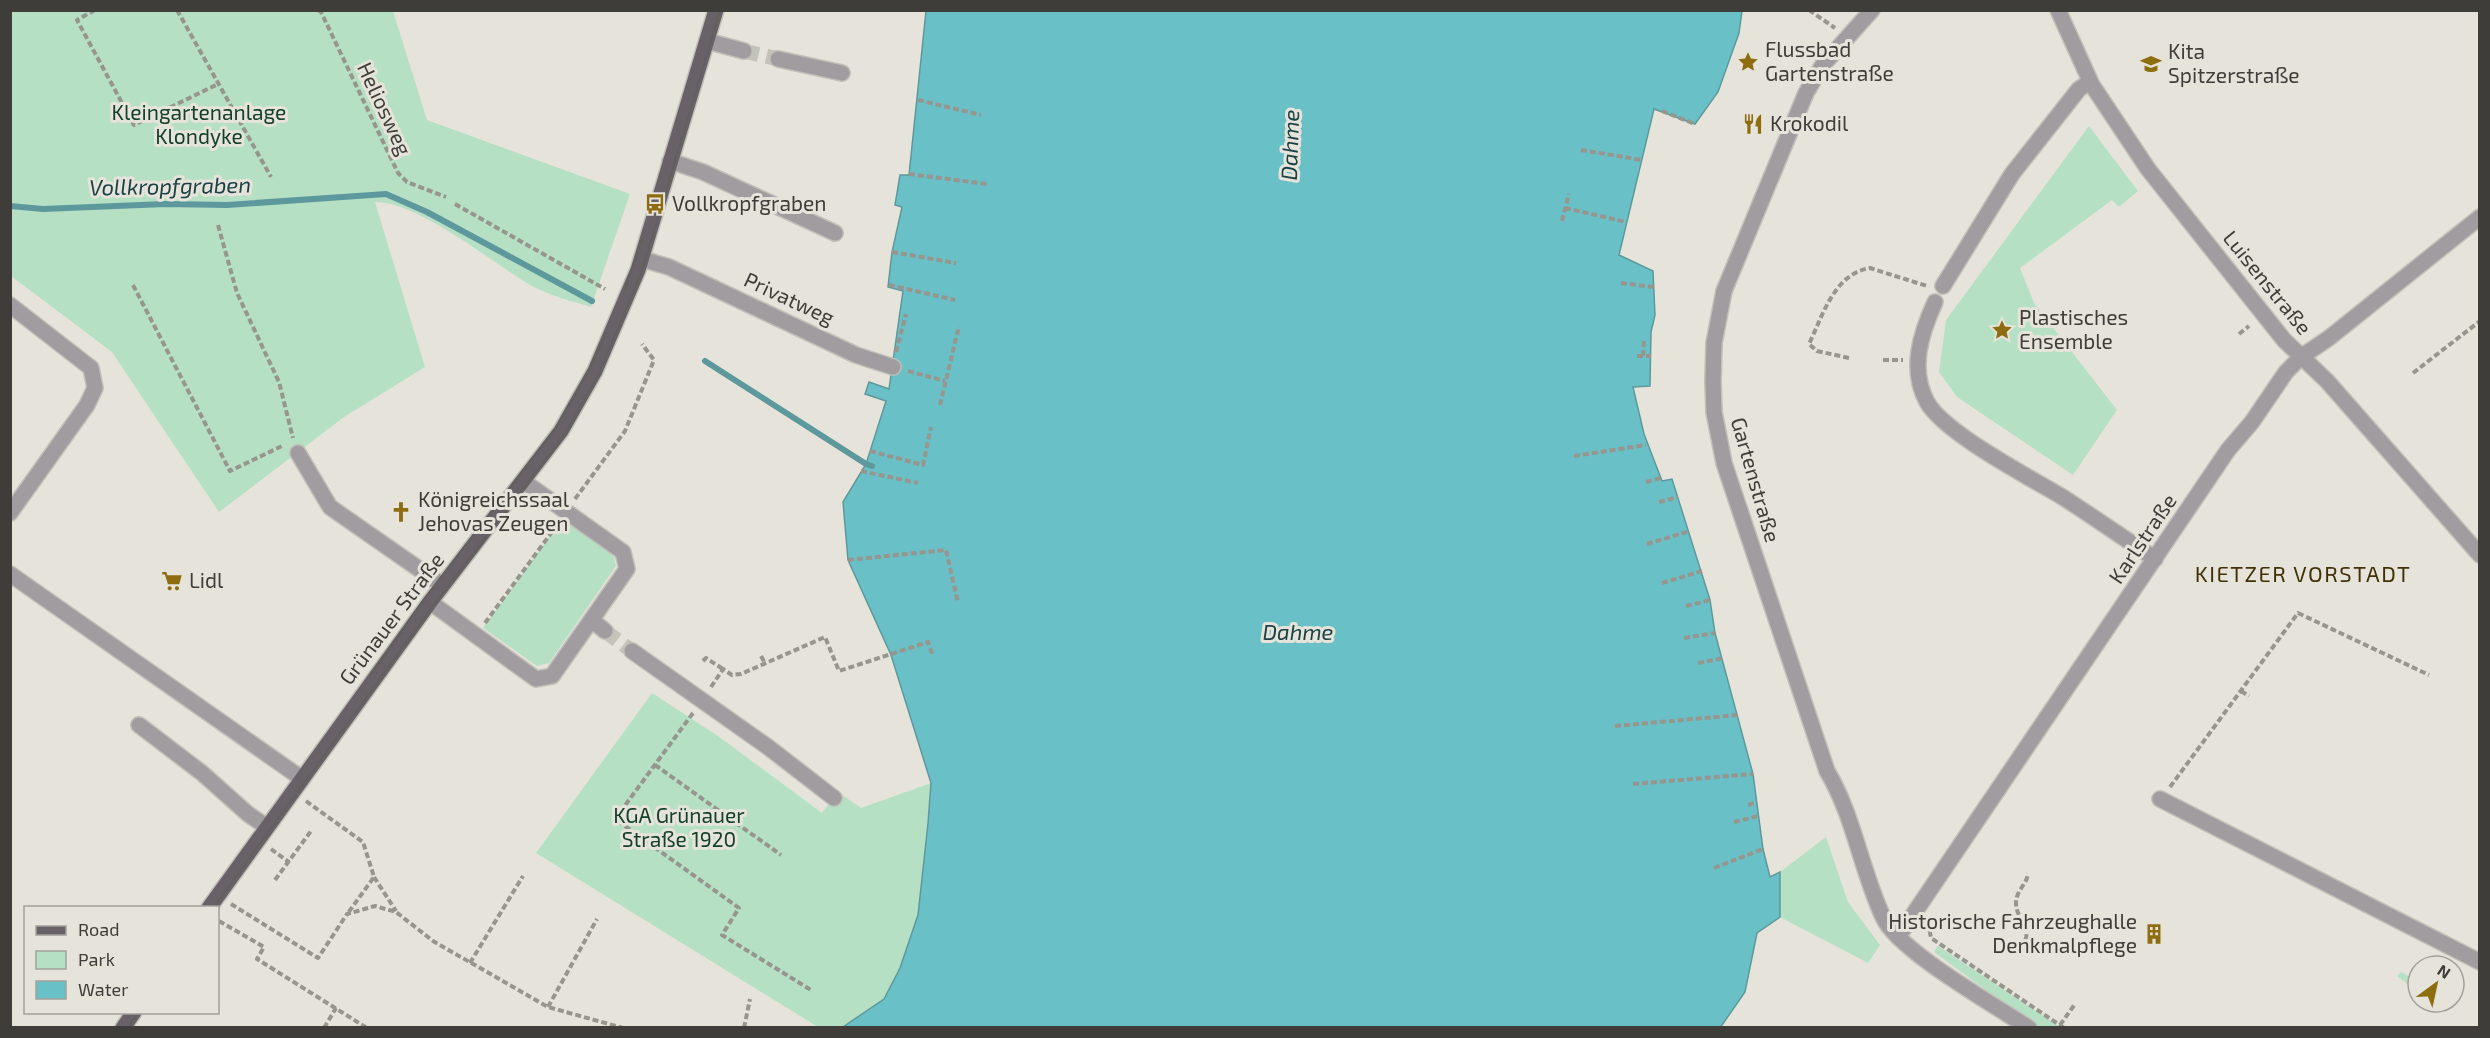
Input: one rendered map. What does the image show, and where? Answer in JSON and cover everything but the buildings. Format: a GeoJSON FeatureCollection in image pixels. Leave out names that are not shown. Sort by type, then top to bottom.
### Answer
{"type":"FeatureCollection","features":[{"type":"Feature","properties":{"kind":"main road","name":"Grünauer Straße"},"geometry":{"type":"LineString","coordinates":[[210,906],[442,585],[561,431],[595,371],[625,304],[642,258],[716,10]]}},
{"type":"Feature","properties":{"kind":"main road"},"geometry":{"type":"LineString","coordinates":[[123,1028],[133,1014]]}},
{"type":"Feature","properties":{"kind":"street","name":"Gartenstraße"},"geometry":{"type":"LineString","coordinates":[[1872,10],[1822,66],[1806,93],[1724,291],[1714,343],[1714,412],[1719,442],[1753,554],[1827,771],[1840,793],[1883,918],[1912,951],[2029,1028]]}},
{"type":"Feature","properties":{"kind":"street","name":"Luisenstraße"},"geometry":{"type":"LineString","coordinates":[[2058,10],[2090,81],[2148,169],[2284,340],[2327,381],[2480,555]]}},
{"type":"Feature","properties":{"kind":"street"},"geometry":{"type":"LineString","coordinates":[[707,41],[744,51]]}},
{"type":"Feature","properties":{"kind":"street"},"geometry":{"type":"LineString","coordinates":[[778,59],[842,73]]}},
{"type":"Feature","properties":{"kind":"street"},"geometry":{"type":"LineString","coordinates":[[2090,81],[2079,89],[2012,174],[1936,292],[1919,347],[1919,376],[1927,402],[1938,416],[1955,431],[2067,500],[2155,559]]}},
{"type":"Feature","properties":{"kind":"street"},"geometry":{"type":"LineString","coordinates":[[670,161],[703,172],[835,233]]}},
{"type":"Feature","properties":{"kind":"street","name":"Karlstraße"},"geometry":{"type":"LineString","coordinates":[[1898,937],[2228,450],[2252,422],[2286,372],[2301,357],[2329,338],[2480,217]]}},
{"type":"Feature","properties":{"kind":"street","name":"Privatweg"},"geometry":{"type":"LineString","coordinates":[[642,258],[669,267],[856,355],[892,367]]}},
{"type":"Feature","properties":{"kind":"street"},"geometry":{"type":"LineString","coordinates":[[10,305],[91,368],[95,388],[87,405],[10,513]]}},
{"type":"Feature","properties":{"kind":"street"},"geometry":{"type":"LineString","coordinates":[[298,453],[330,507],[442,585]]}},
{"type":"Feature","properties":{"kind":"street"},"geometry":{"type":"LineString","coordinates":[[430,602],[536,680],[552,676],[599,626],[627,569],[623,552],[523,481]]}},
{"type":"Feature","properties":{"kind":"street"},"geometry":{"type":"LineString","coordinates":[[11,574],[301,778]]}},
{"type":"Feature","properties":{"kind":"street"},"geometry":{"type":"LineString","coordinates":[[632,651],[768,747],[834,798]]}},
{"type":"Feature","properties":{"kind":"street"},"geometry":{"type":"LineString","coordinates":[[139,725],[267,827]]}},
{"type":"Feature","properties":{"kind":"street"},"geometry":{"type":"LineString","coordinates":[[2160,799],[2480,962]]}},
{"type":"Feature","properties":{"kind":"path"},"geometry":{"type":"LineString","coordinates":[[95,10],[77,20],[135,124],[218,84]]}},
{"type":"Feature","properties":{"kind":"path"},"geometry":{"type":"LineString","coordinates":[[177,10],[271,177]]}},
{"type":"Feature","properties":{"kind":"path"},"geometry":{"type":"LineString","coordinates":[[1809,10],[1831,25]]}},
{"type":"Feature","properties":{"kind":"path","name":"Heliosweg"},"geometry":{"type":"LineString","coordinates":[[322,11],[398,173],[407,182],[446,197]]}},
{"type":"Feature","properties":{"kind":"path"},"geometry":{"type":"LineString","coordinates":[[1830,35],[1842,22]]}},
{"type":"Feature","properties":{"kind":"path"},"geometry":{"type":"LineString","coordinates":[[918,100],[981,115]]}},
{"type":"Feature","properties":{"kind":"path"},"geometry":{"type":"LineString","coordinates":[[1662,111],[1695,124]]}},
{"type":"Feature","properties":{"kind":"path"},"geometry":{"type":"LineString","coordinates":[[1581,150],[1642,160]]}},
{"type":"Feature","properties":{"kind":"path"},"geometry":{"type":"LineString","coordinates":[[909,174],[987,184]]}},
{"type":"Feature","properties":{"kind":"path"},"geometry":{"type":"LineString","coordinates":[[1562,221],[1569,194]]}},
{"type":"Feature","properties":{"kind":"path"},"geometry":{"type":"LineString","coordinates":[[455,204],[605,289]]}},
{"type":"Feature","properties":{"kind":"path"},"geometry":{"type":"LineString","coordinates":[[1566,208],[1626,222]]}},
{"type":"Feature","properties":{"kind":"path"},"geometry":{"type":"LineString","coordinates":[[218,225],[237,293],[279,382],[298,453]]}},
{"type":"Feature","properties":{"kind":"path"},"geometry":{"type":"LineString","coordinates":[[892,252],[956,263]]}},
{"type":"Feature","properties":{"kind":"path"},"geometry":{"type":"LineString","coordinates":[[1849,358],[1817,351],[1809,344],[1837,286],[1863,269],[1870,268],[1936,292]]}},
{"type":"Feature","properties":{"kind":"path"},"geometry":{"type":"LineString","coordinates":[[1621,282],[1654,287]]}},
{"type":"Feature","properties":{"kind":"path"},"geometry":{"type":"LineString","coordinates":[[133,285],[230,471],[283,446]]}},
{"type":"Feature","properties":{"kind":"path"},"geometry":{"type":"LineString","coordinates":[[889,285],[955,300]]}},
{"type":"Feature","properties":{"kind":"path"},"geometry":{"type":"LineString","coordinates":[[906,314],[892,367],[945,381]]}},
{"type":"Feature","properties":{"kind":"path"},"geometry":{"type":"LineString","coordinates":[[2413,373],[2480,321]]}},
{"type":"Feature","properties":{"kind":"path"},"geometry":{"type":"LineString","coordinates":[[940,405],[959,326]]}},
{"type":"Feature","properties":{"kind":"path"},"geometry":{"type":"LineString","coordinates":[[2239,334],[2249,326]]}},
{"type":"Feature","properties":{"kind":"path"},"geometry":{"type":"LineString","coordinates":[[1643,356],[1644,340]]}},
{"type":"Feature","properties":{"kind":"path"},"geometry":{"type":"LineString","coordinates":[[476,636],[625,431],[654,360],[642,344]]}},
{"type":"Feature","properties":{"kind":"path"},"geometry":{"type":"LineString","coordinates":[[1637,356],[1651,356]]}},
{"type":"Feature","properties":{"kind":"path"},"geometry":{"type":"LineString","coordinates":[[870,451],[923,465],[931,427]]}},
{"type":"Feature","properties":{"kind":"path"},"geometry":{"type":"LineString","coordinates":[[1574,456],[1646,445]]}},
{"type":"Feature","properties":{"kind":"path"},"geometry":{"type":"LineString","coordinates":[[861,471],[918,483]]}},
{"type":"Feature","properties":{"kind":"path"},"geometry":{"type":"LineString","coordinates":[[1646,482],[1661,478]]}},
{"type":"Feature","properties":{"kind":"path"},"geometry":{"type":"LineString","coordinates":[[1659,502],[1677,497]]}},
{"type":"Feature","properties":{"kind":"path"},"geometry":{"type":"LineString","coordinates":[[1647,544],[1690,531]]}},
{"type":"Feature","properties":{"kind":"path"},"geometry":{"type":"LineString","coordinates":[[848,560],[946,550],[958,603]]}},
{"type":"Feature","properties":{"kind":"path"},"geometry":{"type":"LineString","coordinates":[[1662,583],[1702,571]]}},
{"type":"Feature","properties":{"kind":"path"},"geometry":{"type":"LineString","coordinates":[[1686,606],[1710,600]]}},
{"type":"Feature","properties":{"kind":"path"},"geometry":{"type":"LineString","coordinates":[[2160,799],[2298,613],[2429,675]]}},
{"type":"Feature","properties":{"kind":"path"},"geometry":{"type":"LineString","coordinates":[[1684,638],[1715,633]]}},
{"type":"Feature","properties":{"kind":"path"},"geometry":{"type":"LineString","coordinates":[[703,661],[706,658],[732,675],[741,674],[765,663],[772,663],[825,637],[833,663],[839,671],[928,642],[933,656]]}},
{"type":"Feature","properties":{"kind":"path"},"geometry":{"type":"LineString","coordinates":[[761,656],[765,663]]}},
{"type":"Feature","properties":{"kind":"path"},"geometry":{"type":"LineString","coordinates":[[1698,663],[1724,658]]}},
{"type":"Feature","properties":{"kind":"path"},"geometry":{"type":"LineString","coordinates":[[723,669],[615,819],[739,908],[722,935],[810,990]]}},
{"type":"Feature","properties":{"kind":"path"},"geometry":{"type":"LineString","coordinates":[[2241,691],[2249,696]]}},
{"type":"Feature","properties":{"kind":"path"},"geometry":{"type":"LineString","coordinates":[[1616,726],[1738,715]]}},
{"type":"Feature","properties":{"kind":"path"},"geometry":{"type":"LineString","coordinates":[[655,765],[781,855]]}},
{"type":"Feature","properties":{"kind":"path"},"geometry":{"type":"LineString","coordinates":[[1633,784],[1753,774]]}},
{"type":"Feature","properties":{"kind":"path"},"geometry":{"type":"LineString","coordinates":[[1748,805],[1756,802]]}},
{"type":"Feature","properties":{"kind":"path"},"geometry":{"type":"LineString","coordinates":[[310,805],[363,842],[374,877],[396,912],[433,941],[548,1007],[623,1028]]}},
{"type":"Feature","properties":{"kind":"path"},"geometry":{"type":"LineString","coordinates":[[1734,822],[1758,816]]}},
{"type":"Feature","properties":{"kind":"path"},"geometry":{"type":"LineString","coordinates":[[275,880],[311,831]]}},
{"type":"Feature","properties":{"kind":"path"},"geometry":{"type":"LineString","coordinates":[[1714,868],[1762,849]]}},
{"type":"Feature","properties":{"kind":"path"},"geometry":{"type":"LineString","coordinates":[[273,851],[289,862]]}},
{"type":"Feature","properties":{"kind":"path"},"geometry":{"type":"LineString","coordinates":[[2021,948],[2026,940],[2027,932],[2015,905],[2017,893],[2028,873]]}},
{"type":"Feature","properties":{"kind":"path"},"geometry":{"type":"LineString","coordinates":[[470,963],[523,876]]}},
{"type":"Feature","properties":{"kind":"path"},"geometry":{"type":"LineString","coordinates":[[230,903],[318,958],[374,877]]}},
{"type":"Feature","properties":{"kind":"path"},"geometry":{"type":"LineString","coordinates":[[347,914],[375,906],[396,912]]}},
{"type":"Feature","properties":{"kind":"path"},"geometry":{"type":"LineString","coordinates":[[1926,912],[1931,938],[2062,1026],[2075,1004]]}},
{"type":"Feature","properties":{"kind":"path"},"geometry":{"type":"LineString","coordinates":[[548,1007],[597,919]]}},
{"type":"Feature","properties":{"kind":"path"},"geometry":{"type":"LineString","coordinates":[[219,921],[264,947],[257,959],[367,1028]]}},
{"type":"Feature","properties":{"kind":"path"},"geometry":{"type":"LineString","coordinates":[[744,1028],[750,999]]}},
{"type":"Feature","properties":{"kind":"path"},"geometry":{"type":"LineString","coordinates":[[324,1028],[336,1008]]}},
{"type":"Feature","properties":{"kind":"green space","name":"Kleingartenanlage Klondyke"},"geometry":{"type":"Polygon","coordinates":[[[10,11],[393,11],[427,120],[630,194],[591,307],[554,296],[534,287],[456,236],[413,212],[375,202],[425,367],[344,417],[219,512],[112,352],[11,276],[10,11]]]}},
{"type":"Feature","properties":{"kind":"green space"},"geometry":{"type":"Polygon","coordinates":[[[2089,126],[2138,191],[2119,207],[2112,200],[2020,268],[2034,303],[2117,410],[2073,475],[1957,397],[1939,372],[1946,320],[2089,126]]]}},
{"type":"Feature","properties":{"kind":"green space"},"geometry":{"type":"Polygon","coordinates":[[[563,518],[610,553],[614,557],[616,566],[549,663],[537,666],[483,628],[563,518]]]}},
{"type":"Feature","properties":{"kind":"green space","name":"KGA Grünauer Straße 1920"},"geometry":{"type":"Polygon","coordinates":[[[652,693],[718,736],[822,813],[838,792],[861,808],[931,783],[918,915],[900,968],[884,999],[843,1027],[818,1027],[536,853],[652,693]]]}},
{"type":"Feature","properties":{"kind":"green space"},"geometry":{"type":"Polygon","coordinates":[[[1826,837],[1848,902],[1880,945],[1868,963],[1780,917],[1780,872],[1826,837]]]}},
{"type":"Feature","properties":{"kind":"green space"},"geometry":{"type":"Polygon","coordinates":[[[1938,946],[2060,1027],[2036,1027],[1934,952],[1938,946]]]}},
{"type":"Feature","properties":{"kind":"green space"},"geometry":{"type":"Polygon","coordinates":[[[2401,972],[2406,975],[2406,983],[2397,976],[2401,972]]]}},
{"type":"Feature","properties":{"kind":"water","name":"Dahme"},"geometry":{"type":"Polygon","coordinates":[[[926,11],[1742,11],[1739,33],[1718,92],[1695,124],[1654,109],[1619,255],[1653,271],[1655,315],[1651,332],[1650,386],[1633,387],[1644,434],[1662,481],[1672,479],[1710,600],[1715,633],[1753,774],[1763,849],[1770,877],[1780,872],[1780,917],[1757,933],[1745,992],[1720,1028],[843,1027],[884,999],[900,968],[918,915],[928,823],[931,783],[891,655],[848,560],[843,502],[866,464],[886,401],[865,394],[869,382],[889,389],[903,291],[888,287],[892,252],[902,207],[895,205],[900,175],[909,175],[926,11]]]}},
{"type":"Feature","properties":{"kind":"waterway","name":"Vollkropfgraben"},"geometry":{"type":"LineString","coordinates":[[10,206],[43,209],[165,204],[227,205],[386,194],[427,212],[592,301]]}},
{"type":"Feature","properties":{"kind":"waterway","name":"Vollkropfgraben"},"geometry":{"type":"LineString","coordinates":[[705,361],[872,466]]}},
{"type":"Feature","properties":{"kind":"tunnel"},"geometry":{"type":"LineString","coordinates":[[744,51],[778,59]]}},
{"type":"Feature","properties":{"kind":"tunnel"},"geometry":{"type":"LineString","coordinates":[[605,631],[632,651]]}},
{"type":"Feature","properties":{"kind":"tram line"},"geometry":{"type":"LineString","coordinates":[[214,906],[429,611],[565,434],[598,375],[642,271],[720,10]]}},
{"type":"Feature","properties":{"kind":"tram line"},"geometry":{"type":"LineString","coordinates":[[625,289],[642,240]]}},
{"type":"Feature","properties":{"kind":"tram line"},"geometry":{"type":"LineString","coordinates":[[371,675],[425,598],[556,428],[590,369],[606,333]]}},
{"type":"Feature","properties":{"kind":"tram line"},"geometry":{"type":"LineString","coordinates":[[128,1028],[137,1014]]}},
{"type":"Feature","properties":{"kind":"place","name":"Flussbad Gartenstraße"},"geometry":{"type":"Point","coordinates":[1748,62]}},
{"type":"Feature","properties":{"kind":"place","name":"Kita Spitzerstraße"},"geometry":{"type":"Point","coordinates":[2151,64]}},
{"type":"Feature","properties":{"kind":"place","name":"Krokodil"},"geometry":{"type":"Point","coordinates":[1753,124]}},
{"type":"Feature","properties":{"kind":"place","name":"Vollkropfgraben"},"geometry":{"type":"Point","coordinates":[655,204]}},
{"type":"Feature","properties":{"kind":"place","name":"Plastisches Ensemble"},"geometry":{"type":"Point","coordinates":[2002,330]}},
{"type":"Feature","properties":{"kind":"place","name":"Königreichssaal Jehovas Zeugen"},"geometry":{"type":"Point","coordinates":[401,512]}},
{"type":"Feature","properties":{"kind":"place","name":"Lidl"},"geometry":{"type":"Point","coordinates":[172,581]}},
{"type":"Feature","properties":{"kind":"place","name":"Historische Fahrzeughalle Denkmalpflege"},"geometry":{"type":"Point","coordinates":[2154,934]}},
{"type":"Feature","properties":{"kind":"district","name":"KIETZER VORSTADT"},"geometry":{"type":"Point","coordinates":[2303,574]}}]}
